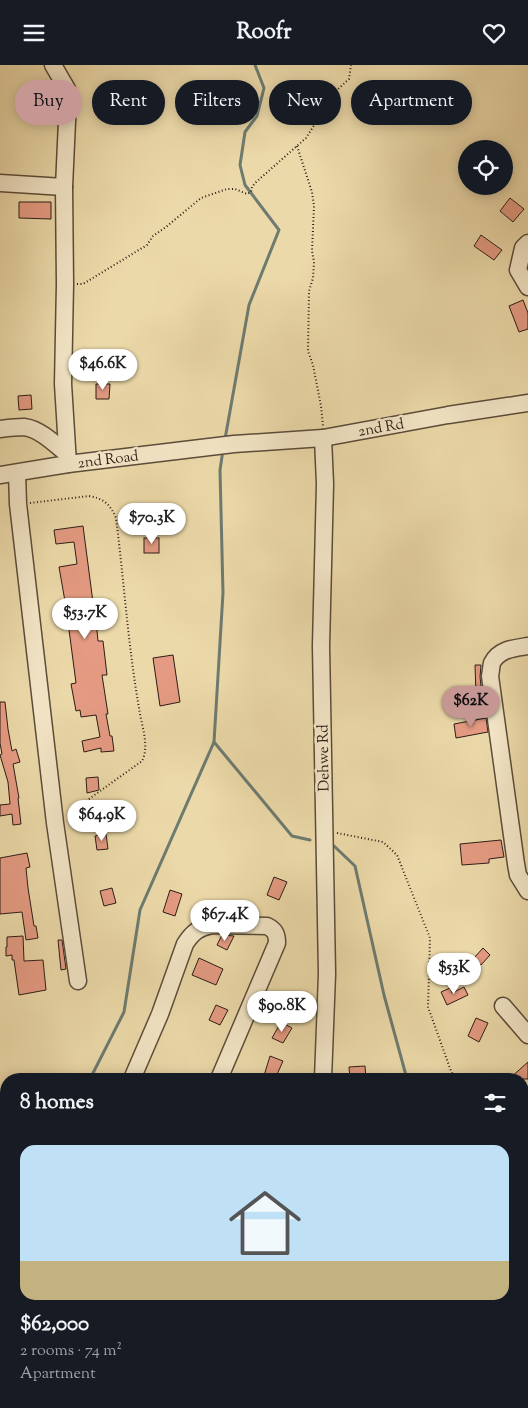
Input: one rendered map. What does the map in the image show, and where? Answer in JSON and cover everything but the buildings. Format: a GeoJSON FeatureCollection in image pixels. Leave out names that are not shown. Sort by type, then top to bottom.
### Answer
{"type":"FeatureCollection","features":[{"type":"Feature","properties":{"kind":"street"},"geometry":{"type":"LineString","coordinates":[[53,65],[67,89],[68,99],[64,187],[65,284],[62,384],[68,459]]}},
{"type":"Feature","properties":{"kind":"street"},"geometry":{"type":"LineString","coordinates":[[0,183],[64,187]]}},
{"type":"Feature","properties":{"kind":"street"},"geometry":{"type":"LineString","coordinates":[[528,243],[523,248],[518,270],[528,287]]}},
{"type":"Feature","properties":{"kind":"street","name":"2nd Rd"},"geometry":{"type":"LineString","coordinates":[[234,444],[323,438],[448,415],[528,403]]}},
{"type":"Feature","properties":{"kind":"street"},"geometry":{"type":"LineString","coordinates":[[0,429],[31,428],[43,435],[68,459]]}},
{"type":"Feature","properties":{"kind":"street","name":"Dehwe Rd"},"geometry":{"type":"LineString","coordinates":[[323,438],[325,484],[322,646],[327,974],[323,1073]]}},
{"type":"Feature","properties":{"kind":"street","name":"2nd Road"},"geometry":{"type":"LineString","coordinates":[[0,475],[17,473],[68,459],[234,444]]}},
{"type":"Feature","properties":{"kind":"street"},"geometry":{"type":"LineString","coordinates":[[17,473],[18,504],[55,823],[78,981]]}},
{"type":"Feature","properties":{"kind":"street"},"geometry":{"type":"LineString","coordinates":[[528,646],[512,648],[500,654],[492,663],[490,676],[518,875],[528,891]]}},
{"type":"Feature","properties":{"kind":"street"},"geometry":{"type":"LineString","coordinates":[[135,1073],[160,1014],[185,944],[190,937],[204,927],[212,925],[267,925],[277,935],[277,943],[222,1073]]}},
{"type":"Feature","properties":{"kind":"street"},"geometry":{"type":"LineString","coordinates":[[503,1006],[528,1035]]}},
{"type":"Feature","properties":{"kind":"path"},"geometry":{"type":"LineString","coordinates":[[65,284],[83,284],[147,245],[153,236],[201,198],[227,189],[235,189],[247,194],[251,192],[255,183],[306,138],[336,91],[349,79],[351,65]]}},
{"type":"Feature","properties":{"kind":"path"},"geometry":{"type":"LineString","coordinates":[[297,146],[312,192],[314,206],[312,251],[314,262],[313,278],[309,291],[308,351],[313,365],[321,406],[323,438]]}},
{"type":"Feature","properties":{"kind":"path"},"geometry":{"type":"LineString","coordinates":[[18,504],[89,496],[99,497],[114,512],[123,575],[128,639],[144,736],[145,755],[142,761],[55,823]]}},
{"type":"Feature","properties":{"kind":"path"},"geometry":{"type":"LineString","coordinates":[[325,831],[383,842],[397,855],[430,938],[428,1007],[452,1073]]}},
{"type":"Feature","properties":{"kind":"waterway"},"geometry":{"type":"LineString","coordinates":[[225,439],[249,305],[279,230],[245,185],[240,165],[245,132],[257,116],[264,88],[255,65]]}},
{"type":"Feature","properties":{"kind":"waterway"},"geometry":{"type":"LineString","coordinates":[[93,1073],[124,1012],[140,910],[214,742],[223,593],[220,470],[223,450]]}},
{"type":"Feature","properties":{"kind":"waterway"},"geometry":{"type":"LineString","coordinates":[[214,742],[292,836],[310,840]]}},
{"type":"Feature","properties":{"kind":"waterway"},"geometry":{"type":"LineString","coordinates":[[334,846],[355,866],[384,995],[405,1073]]}}]}
